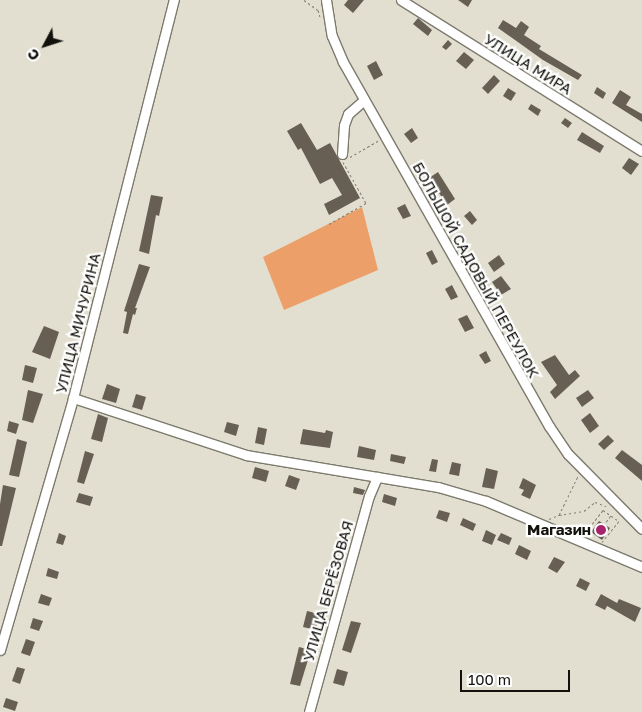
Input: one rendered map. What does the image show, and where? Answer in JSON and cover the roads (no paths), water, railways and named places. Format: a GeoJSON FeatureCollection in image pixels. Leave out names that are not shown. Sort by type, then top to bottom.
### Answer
{"type":"FeatureCollection","features":[{"type":"Feature","properties":{"kind":"street","name":"УЛИЦА МИЧУРИНА"},"geometry":{"type":"LineString","coordinates":[[0,650],[73,398],[174,0]]}},
{"type":"Feature","properties":{"kind":"street","name":"БОЛЬШОЙ САДОВЫЙ ПЕРЕУЛОК"},"geometry":{"type":"LineString","coordinates":[[326,0],[332,36],[343,62],[549,426],[568,454],[642,529]]}},
{"type":"Feature","properties":{"kind":"street","name":"УЛИЦА МИРА"},"geometry":{"type":"LineString","coordinates":[[400,0],[642,151]]}},
{"type":"Feature","properties":{"kind":"street"},"geometry":{"type":"LineString","coordinates":[[342,154],[344,126],[348,114],[364,100]]}},
{"type":"Feature","properties":{"kind":"street"},"geometry":{"type":"LineString","coordinates":[[73,398],[246,455],[438,487],[486,501],[642,566]]}},
{"type":"Feature","properties":{"kind":"street","name":"УЛИЦА БЕРЁЗОВАЯ"},"geometry":{"type":"LineString","coordinates":[[309,712],[366,505],[377,478]]}},
{"type":"Feature","properties":{"kind":"place","name":"Магазин"},"geometry":{"type":"Point","coordinates":[601,530]}}]}
